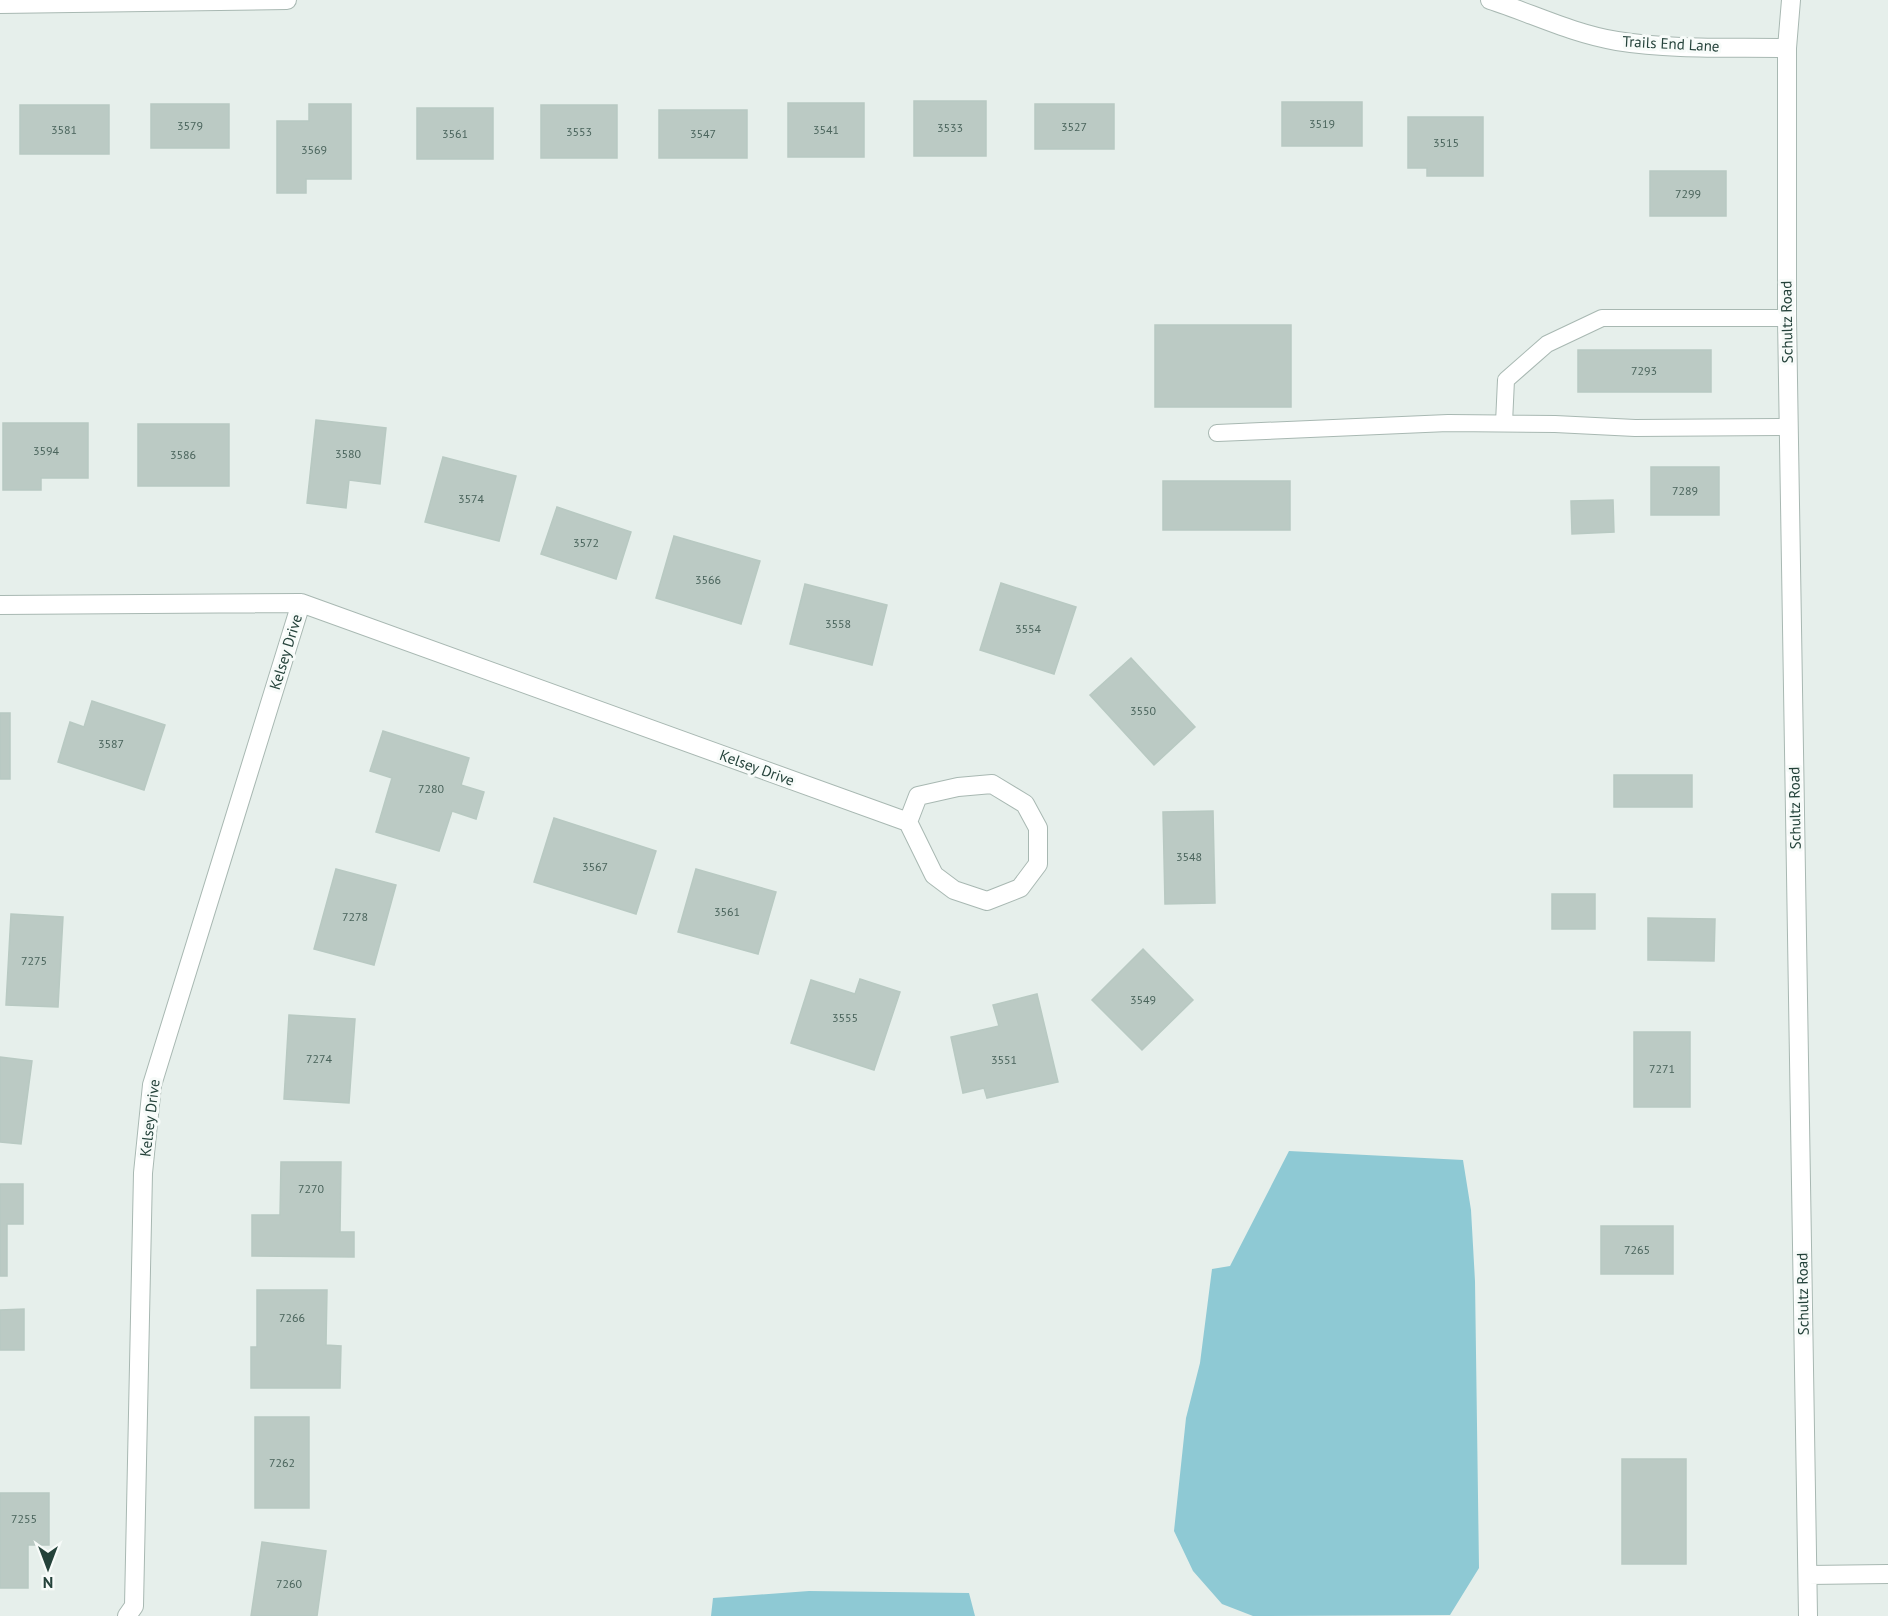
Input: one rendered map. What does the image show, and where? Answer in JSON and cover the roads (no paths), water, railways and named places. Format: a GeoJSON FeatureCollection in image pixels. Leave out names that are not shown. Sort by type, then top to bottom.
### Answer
{"type":"FeatureCollection","features":[{"type":"Feature","properties":{"kind":"street"},"geometry":{"type":"LineString","coordinates":[[0,4],[287,0]]}},
{"type":"Feature","properties":{"kind":"street","name":"Trails End Lane"},"geometry":{"type":"LineString","coordinates":[[1490,0],[1579,31],[1616,40],[1662,46],[1787,48]]}},
{"type":"Feature","properties":{"kind":"street","name":"Schultz Road"},"geometry":{"type":"LineString","coordinates":[[1791,0],[1787,48],[1787,318],[1808,1616]]}},
{"type":"Feature","properties":{"kind":"street","name":"Kelsey Drive"},"geometry":{"type":"LineString","coordinates":[[127,1616],[134,1606],[143,1173],[152,1085],[301,603]]}},
{"type":"Feature","properties":{"kind":"street","name":"Kelsey Drive"},"geometry":{"type":"LineString","coordinates":[[0,605],[301,603],[908,822]]}},
{"type":"Feature","properties":{"kind":"street"},"geometry":{"type":"LineString","coordinates":[[992,784],[1025,804],[1038,828],[1038,864],[1020,888],[987,902],[954,890],[934,875],[908,822],[918,796],[958,787],[992,784]]}},
{"type":"Feature","properties":{"kind":"street"},"geometry":{"type":"LineString","coordinates":[[1808,1575],[1888,1574]]}},
{"type":"Feature","properties":{"kind":"lane"},"geometry":{"type":"LineString","coordinates":[[1504,423],[1506,380],[1547,344],[1602,318],[1787,318]]}},
{"type":"Feature","properties":{"kind":"lane"},"geometry":{"type":"LineString","coordinates":[[1217,433],[1448,423],[1635,428],[1789,427]]}},
{"type":"Feature","properties":{"kind":"water"},"geometry":{"type":"Polygon","coordinates":[[[1289,1151],[1463,1160],[1471,1210],[1475,1281],[1479,1568],[1450,1615],[1253,1616],[1222,1604],[1193,1571],[1174,1531],[1186,1418],[1200,1363],[1212,1269],[1230,1266],[1289,1151]]]}},
{"type":"Feature","properties":{"kind":"water"},"geometry":{"type":"Polygon","coordinates":[[[809,1591],[969,1593],[975,1616],[711,1616],[713,1598],[809,1591]]]}}]}
